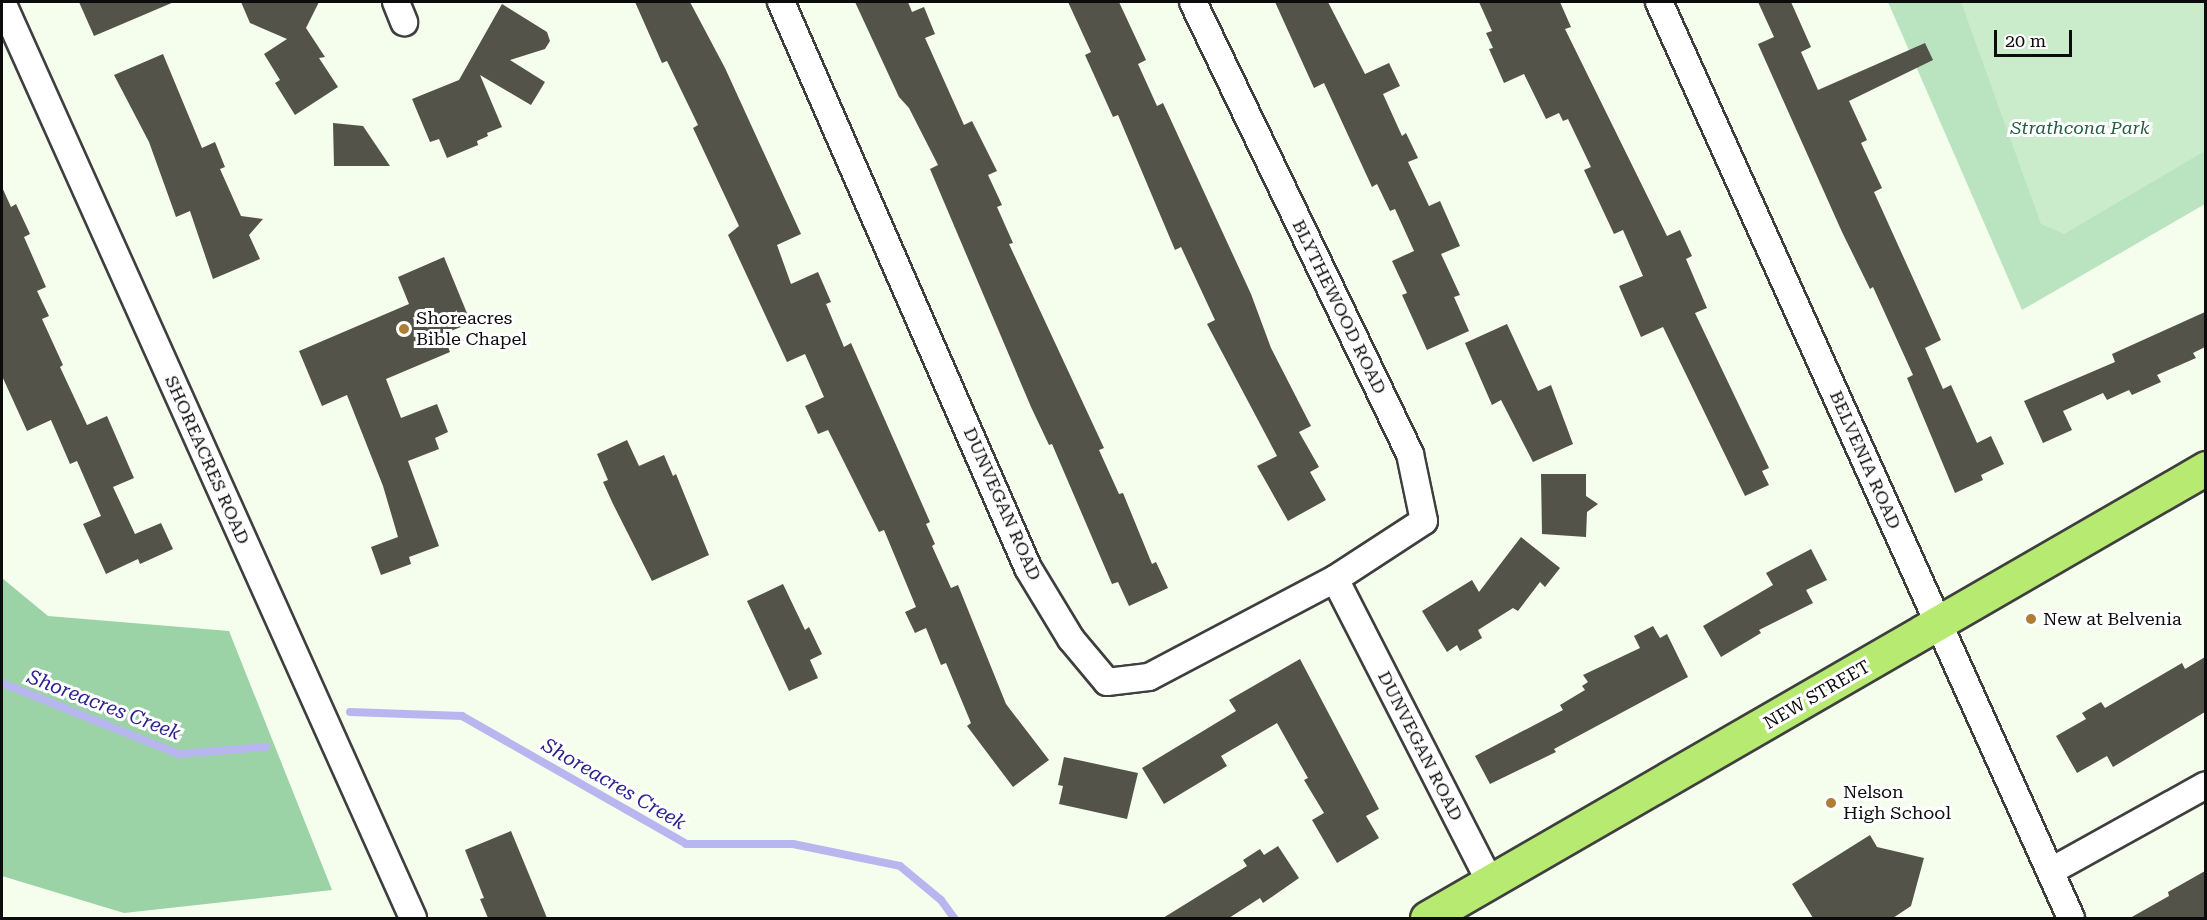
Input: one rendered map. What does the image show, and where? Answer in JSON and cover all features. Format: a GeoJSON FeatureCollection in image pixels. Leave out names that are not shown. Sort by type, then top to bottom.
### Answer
{"type":"FeatureCollection","features":[{"type":"Feature","properties":{"kind":"main road","name":"NEW STREET"},"geometry":{"type":"LineString","coordinates":[[1427,918],[1939,626],[2205,468]]}},
{"type":"Feature","properties":{"kind":"street","name":"SHOREACRES ROAD"},"geometry":{"type":"LineString","coordinates":[[2,2],[413,918]]}},
{"type":"Feature","properties":{"kind":"street","name":"DUNVEGAN ROAD"},"geometry":{"type":"LineString","coordinates":[[781,2],[1028,568],[1071,639],[1107,682],[1149,677],[1335,579],[1490,882]]}},
{"type":"Feature","properties":{"kind":"street","name":"BLYTHEWOOD ROAD"},"geometry":{"type":"LineString","coordinates":[[1193,2],[1410,454],[1424,521],[1335,579]]}},
{"type":"Feature","properties":{"kind":"street","name":"BELVENIA ROAD"},"geometry":{"type":"LineString","coordinates":[[1659,2],[2071,918]]}},
{"type":"Feature","properties":{"kind":"street"},"geometry":{"type":"LineString","coordinates":[[2050,872],[2205,785]]}},
{"type":"Feature","properties":{"kind":"green space","name":"Strathcona Park"},"geometry":{"type":"Polygon","coordinates":[[[1888,2],[2205,2],[2205,204],[2022,310],[1888,2]]]}},
{"type":"Feature","properties":{"kind":"green space","name":"Strathcona Park"},"geometry":{"type":"Polygon","coordinates":[[[1961,2],[2205,2],[2205,151],[2064,234],[2041,224],[1961,2]]]}},
{"type":"Feature","properties":{"kind":"green space"},"geometry":{"type":"Polygon","coordinates":[[[2,578],[48,616],[229,631],[332,890],[124,913],[2,876],[2,578]]]}},
{"type":"Feature","properties":{"kind":"building"},"geometry":{"type":"Polygon","coordinates":[[[79,2],[174,2],[94,36],[79,2]]]}},
{"type":"Feature","properties":{"kind":"building"},"geometry":{"type":"Polygon","coordinates":[[[241,2],[319,2],[306,28],[325,57],[319,58],[338,87],[295,115],[275,83],[280,80],[264,54],[287,39],[250,23],[241,2]]]}},
{"type":"Feature","properties":{"kind":"building"},"geometry":{"type":"Polygon","coordinates":[[[635,2],[690,2],[725,68],[801,234],[777,245],[791,284],[818,272],[831,302],[826,304],[844,347],[851,343],[930,522],[926,524],[935,544],[932,546],[951,588],[958,585],[1006,704],[1049,760],[1013,787],[967,726],[971,723],[946,663],[941,665],[926,628],[915,633],[905,612],[916,607],[884,530],[879,532],[828,430],[818,434],[805,406],[824,397],[805,354],[787,362],[728,235],[739,226],[693,128],[698,125],[667,61],[662,63],[635,2]]]}},
{"type":"Feature","properties":{"kind":"building"},"geometry":{"type":"Polygon","coordinates":[[[855,2],[908,2],[912,12],[924,7],[935,34],[925,38],[964,125],[972,121],[997,171],[988,175],[1002,205],[997,207],[1013,243],[1009,244],[1104,448],[1099,450],[1119,494],[1123,493],[1152,564],[1156,562],[1168,588],[1129,606],[1118,582],[1112,584],[1052,444],[1049,445],[1031,407],[930,169],[938,165],[909,108],[899,97],[855,2]]]}},
{"type":"Feature","properties":{"kind":"building"},"geometry":{"type":"Polygon","coordinates":[[[1068,2],[1119,2],[1146,60],[1138,64],[1157,106],[1163,103],[1251,294],[1271,348],[1311,426],[1299,432],[1319,467],[1310,472],[1326,500],[1288,521],[1257,466],[1277,456],[1207,324],[1215,320],[1181,247],[1175,250],[1118,115],[1113,117],[1085,55],[1091,52],[1068,2]]]}},
{"type":"Feature","properties":{"kind":"building"},"geometry":{"type":"Polygon","coordinates":[[[1275,2],[1328,2],[1365,74],[1389,63],[1400,86],[1383,94],[1402,136],[1406,133],[1418,158],[1408,162],[1429,206],[1440,201],[1460,246],[1441,254],[1460,295],[1454,297],[1469,331],[1427,350],[1402,295],[1407,293],[1392,261],[1414,251],[1395,209],[1390,211],[1377,184],[1372,187],[1324,83],[1314,88],[1275,2]]]}},
{"type":"Feature","properties":{"kind":"building"},"geometry":{"type":"Polygon","coordinates":[[[1479,2],[1560,2],[1571,27],[1565,29],[1667,236],[1680,230],[1692,256],[1686,259],[1707,308],[1695,313],[1769,468],[1762,471],[1769,485],[1745,496],[1663,327],[1641,337],[1619,286],[1643,276],[1623,230],[1614,234],[1584,170],[1591,167],[1568,119],[1563,121],[1559,113],[1546,119],[1524,74],[1504,83],[1489,49],[1493,48],[1486,33],[1492,31],[1479,2]]]}},
{"type":"Feature","properties":{"kind":"building"},"geometry":{"type":"Polygon","coordinates":[[[1758,2],[1791,2],[1811,47],[1801,52],[1818,90],[1925,43],[1933,60],[1849,101],[1867,140],[1861,143],[1882,188],[1874,192],[1941,340],[1925,348],[1943,389],[1951,385],[1977,443],[1991,436],[2004,464],[1981,475],[1983,480],[1955,493],[1907,378],[1913,375],[1873,287],[1870,289],[1842,232],[1758,44],[1774,37],[1758,2]]]}},
{"type":"Feature","properties":{"kind":"building"},"geometry":{"type":"Polygon","coordinates":[[[502,4],[547,32],[550,41],[545,49],[510,60],[545,82],[531,105],[480,75],[502,127],[487,133],[488,136],[477,141],[478,145],[447,158],[439,139],[430,142],[412,99],[459,80],[502,4]]]}},
{"type":"Feature","properties":{"kind":"building"},"geometry":{"type":"Polygon","coordinates":[[[163,54],[202,148],[215,142],[225,167],[220,169],[241,216],[263,219],[249,235],[260,259],[213,279],[190,211],[176,217],[149,142],[114,75],[163,54]]]}},
{"type":"Feature","properties":{"kind":"building"},"geometry":{"type":"Polygon","coordinates":[[[333,123],[363,126],[390,166],[334,166],[333,123]]]}},
{"type":"Feature","properties":{"kind":"building"},"geometry":{"type":"Polygon","coordinates":[[[2,187],[11,207],[16,204],[30,234],[24,237],[46,287],[37,291],[49,316],[42,319],[63,365],[60,367],[87,425],[107,416],[134,478],[113,487],[135,534],[161,523],[173,549],[140,564],[138,559],[106,574],[83,524],[101,516],[77,461],[70,464],[51,420],[27,431],[2,376],[2,187]]]}},
{"type":"Feature","properties":{"kind":"building"},"geometry":{"type":"Polygon","coordinates":[[[444,257],[471,323],[443,334],[450,352],[386,379],[401,418],[437,404],[448,432],[435,438],[439,449],[408,461],[439,546],[409,557],[411,564],[381,575],[371,547],[398,537],[383,486],[347,395],[322,406],[299,351],[409,304],[398,277],[444,257]]]}},
{"type":"Feature","properties":{"kind":"building"},"geometry":{"type":"Polygon","coordinates":[[[2205,312],[2205,347],[2193,353],[2196,358],[2157,375],[2161,382],[2132,395],[2129,390],[2107,400],[2103,393],[2063,411],[2072,430],[2043,443],[2024,401],[2115,362],[2112,354],[2205,312]]]}},
{"type":"Feature","properties":{"kind":"building"},"geometry":{"type":"Polygon","coordinates":[[[1507,324],[1538,391],[1551,385],[1573,444],[1533,462],[1501,400],[1492,405],[1465,343],[1507,324]]]}},
{"type":"Feature","properties":{"kind":"building"},"geometry":{"type":"Polygon","coordinates":[[[627,440],[639,466],[664,455],[673,476],[676,474],[709,555],[652,581],[603,482],[608,480],[597,454],[627,440]]]}},
{"type":"Feature","properties":{"kind":"building"},"geometry":{"type":"Polygon","coordinates":[[[1541,474],[1586,474],[1586,496],[1598,504],[1587,512],[1586,537],[1542,534],[1541,474]]]}},
{"type":"Feature","properties":{"kind":"building"},"geometry":{"type":"Polygon","coordinates":[[[1521,537],[1560,568],[1545,587],[1540,582],[1518,611],[1513,608],[1478,630],[1482,638],[1460,651],[1457,645],[1447,652],[1422,611],[1472,580],[1479,592],[1521,537]]]}},
{"type":"Feature","properties":{"kind":"building"},"geometry":{"type":"Polygon","coordinates":[[[1811,549],[1827,580],[1806,590],[1813,603],[1759,630],[1761,633],[1721,657],[1703,626],[1773,585],[1766,573],[1811,549]]]}},
{"type":"Feature","properties":{"kind":"building"},"geometry":{"type":"Polygon","coordinates":[[[783,584],[805,630],[809,627],[822,654],[810,660],[818,678],[789,691],[747,601],[783,584]]]}},
{"type":"Feature","properties":{"kind":"building"},"geometry":{"type":"Polygon","coordinates":[[[1653,626],[1660,638],[1667,634],[1688,677],[1554,749],[1556,752],[1490,784],[1475,756],[1563,710],[1560,705],[1585,690],[1582,686],[1588,682],[1583,675],[1640,648],[1634,636],[1653,626]]]}},
{"type":"Feature","properties":{"kind":"building"},"geometry":{"type":"Polygon","coordinates":[[[2205,657],[2205,712],[2113,767],[2107,756],[2077,773],[2056,736],[2086,719],[2082,713],[2101,702],[2105,708],[2182,663],[2185,669],[2205,657]]]}},
{"type":"Feature","properties":{"kind":"building"},"geometry":{"type":"Polygon","coordinates":[[[1300,659],[1379,809],[1366,816],[1379,838],[1337,863],[1312,820],[1324,813],[1304,780],[1308,778],[1277,723],[1221,756],[1227,766],[1164,804],[1142,768],[1236,711],[1229,700],[1300,659]]]}},
{"type":"Feature","properties":{"kind":"building"},"geometry":{"type":"Polygon","coordinates":[[[1064,757],[1138,773],[1127,819],[1059,804],[1063,786],[1058,785],[1064,757]]]}},
{"type":"Feature","properties":{"kind":"building"},"geometry":{"type":"Polygon","coordinates":[[[511,831],[547,918],[488,918],[480,899],[484,898],[465,850],[511,831]]]}},
{"type":"Feature","properties":{"kind":"building"},"geometry":{"type":"Polygon","coordinates":[[[1870,835],[1877,847],[1924,858],[1911,906],[1893,918],[1813,918],[1792,884],[1870,835]]]}},
{"type":"Feature","properties":{"kind":"building"},"geometry":{"type":"Polygon","coordinates":[[[1278,846],[1299,878],[1263,903],[1260,898],[1229,918],[1163,918],[1247,866],[1243,860],[1260,849],[1264,855],[1278,846]]]}},
{"type":"Feature","properties":{"kind":"building"},"geometry":{"type":"Polygon","coordinates":[[[2205,871],[2205,918],[2130,918],[2169,896],[2168,892],[2205,871]]]}},
{"type":"Feature","properties":{"kind":"waterway","name":"Shoreacres Creek"},"geometry":{"type":"LineString","coordinates":[[2,683],[179,754],[266,747]]}},
{"type":"Feature","properties":{"kind":"waterway","name":"Shoreacres Creek"},"geometry":{"type":"LineString","coordinates":[[350,712],[462,716],[686,844],[793,844],[900,866],[941,900],[954,918]]}},
{"type":"Feature","properties":{"kind":"place","name":"Shoreacres Bible Chapel"},"geometry":{"type":"Point","coordinates":[404,329]}},
{"type":"Feature","properties":{"kind":"place","name":"New at Belvenia"},"geometry":{"type":"Point","coordinates":[2031,619]}},
{"type":"Feature","properties":{"kind":"place","name":"Nelson High School"},"geometry":{"type":"Point","coordinates":[1831,803]}}]}
